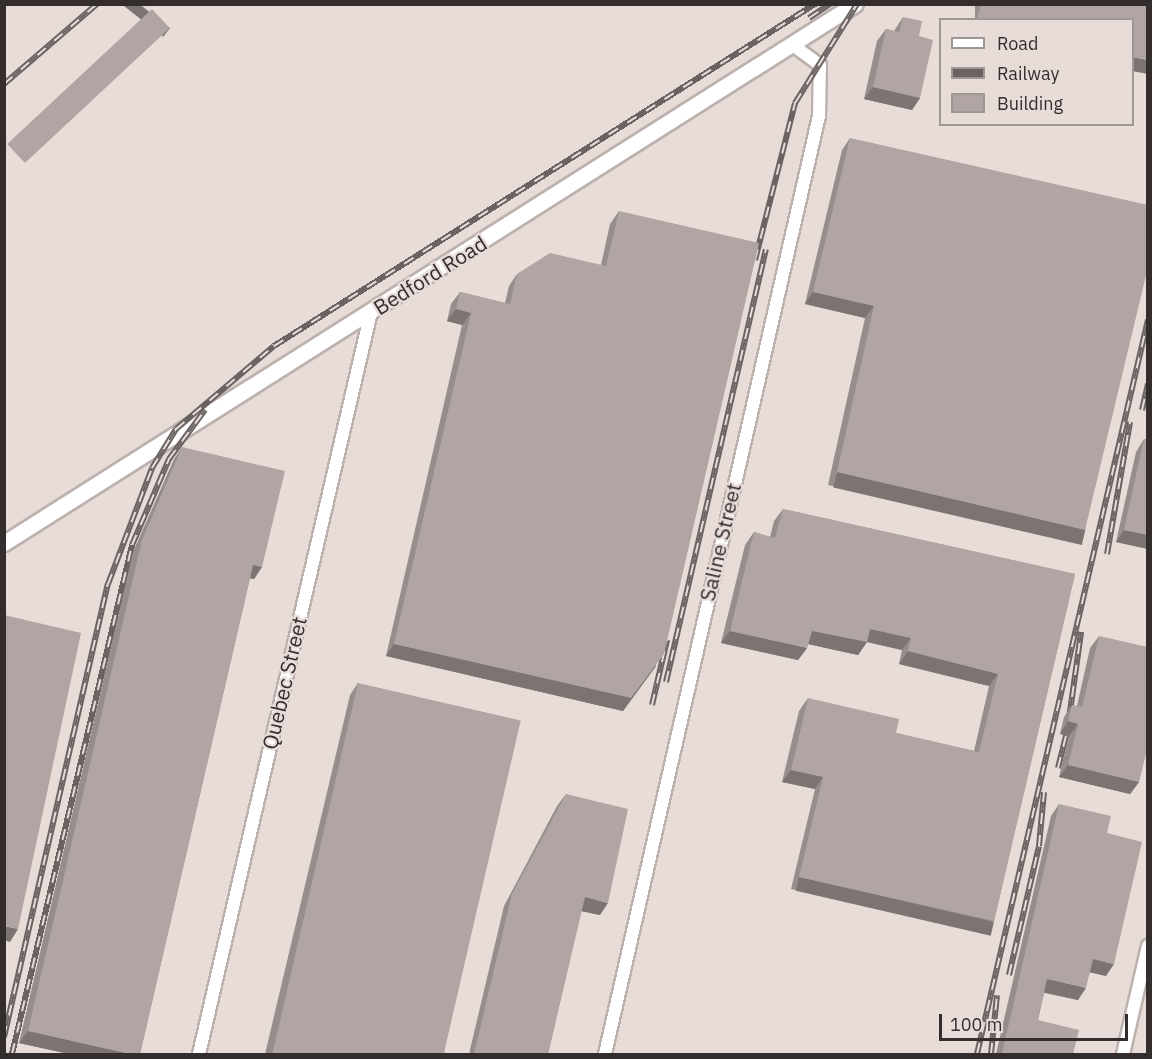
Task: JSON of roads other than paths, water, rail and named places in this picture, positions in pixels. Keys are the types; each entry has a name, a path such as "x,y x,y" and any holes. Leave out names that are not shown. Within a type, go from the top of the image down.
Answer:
{"street":[{"name":"Bedford Road","path":"4,543 855,4"},
{"name":"Saline Street","path":"605,1054 819,116 820,64 792,45"},
{"name":"Quebec Street","path":"199,1054 370,312"},
{"path":"1123,1054 1148,946"}],"railway":[{"path":"4,84 97,4"},
{"path":"4,1037 108,584 152,468 176,429 274,346 815,4"},
{"path":"809,18 830,4"},
{"path":"755,260 795,103 857,4"},
{"path":"666,682 766,249"},
{"path":"977,1054 1148,320"},
{"path":"1142,410 1148,384"},
{"path":"12,1054 132,545 169,459 205,410"},
{"path":"1107,554 1130,422"},
{"path":"1069,719 1081,632"},
{"path":"652,705 667,640"},
{"path":"1058,768 1066,735"},
{"path":"1009,975 1039,846 1044,792"},
{"path":"991,1054 997,995"}]}
